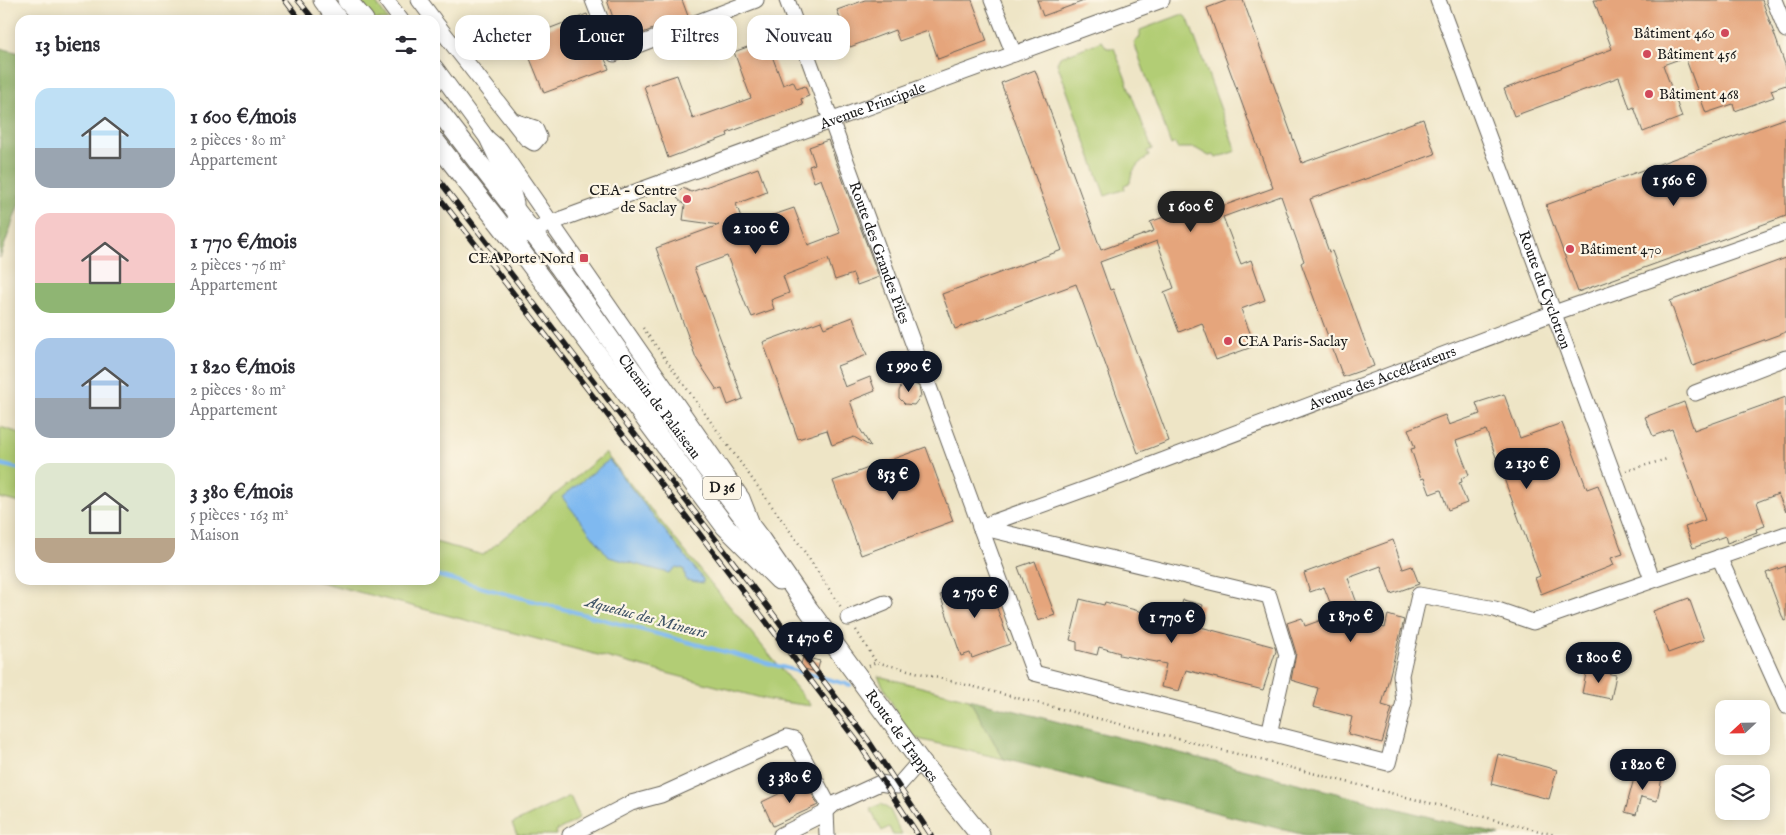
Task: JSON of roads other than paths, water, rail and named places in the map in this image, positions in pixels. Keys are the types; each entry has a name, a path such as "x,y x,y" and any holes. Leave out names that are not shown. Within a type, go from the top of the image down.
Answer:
{"main road":[{"path":"323,0 334,15"},
{"path":"348,0 360,15"},
{"name":"Chemin de Palaiseau","path":"440,113 516,213 522,237 560,268 632,369 756,533 809,610"},
{"name":"Chemin de Palaiseau","path":"440,147 522,237 725,526 809,610"},
{"name":"Route de Trappes","path":"809,610 920,761 980,835"}],"street":[{"path":"386,0 397,15"},
{"path":"419,0 430,15"},
{"path":"593,0 614,54 756,0"},
{"name":"Route des Grandes Piles","path":"787,0 1034,673 1270,734"},
{"path":"992,0 1014,54"},
{"name":"Avenue Principale","path":"552,223 1162,0"},
{"name":"Route du Cyclotron","path":"1438,0 1652,579"},
{"path":"1774,0 1786,30"},
{"path":"440,28 514,121"},
{"path":"440,74 487,138 514,193 516,213"},
{"path":"487,138 500,148 742,498 756,533"},
{"path":"522,237 552,223"},
{"name":"Avenue des Accélérateurs","path":"980,527 1136,471 1554,312 1786,232"},
{"path":"1695,393 1786,358"},
{"path":"980,527 1269,596 1287,654 1270,734 1388,763 1404,702 1401,675 1419,595 1495,609 1533,622 1652,579 1786,534"},
{"path":"1719,557 1786,706"},
{"path":"848,618 886,603"},
{"path":"570,835 632,803 662,795 786,738 794,740 801,749 828,808 827,835"},
{"path":"781,835 823,814 828,808 880,783 898,786 920,761"}],"water":[{"path":"609,460 703,579 703,583 686,580 684,569 676,567 669,573 609,557 562,497"}],"waterway":[{"name":"Aqueduc des Mineurs","path":"0,464 15,468"},
{"name":"Aqueduc des Mineurs","path":"440,576 850,685"}],"railway":[{"path":"285,0 296,15"},
{"path":"298,0 310,15"},
{"path":"440,181 868,740 931,835"},
{"path":"440,198 695,528 859,744 918,835"}],"place":[{"name":"Bâtiment 460","path":"1725,33"},
{"name":"Bâtiment 456","path":"1647,54"},
{"name":"Bâtiment 468","path":"1649,94"},
{"name":"CEA - Centre de Saclay","path":"687,199"},
{"name":"Bâtiment 470","path":"1570,249"},
{"name":"CEA Porte Nord","path":"584,258"},
{"name":"CEA Paris-Saclay","path":"1228,341"}]}
